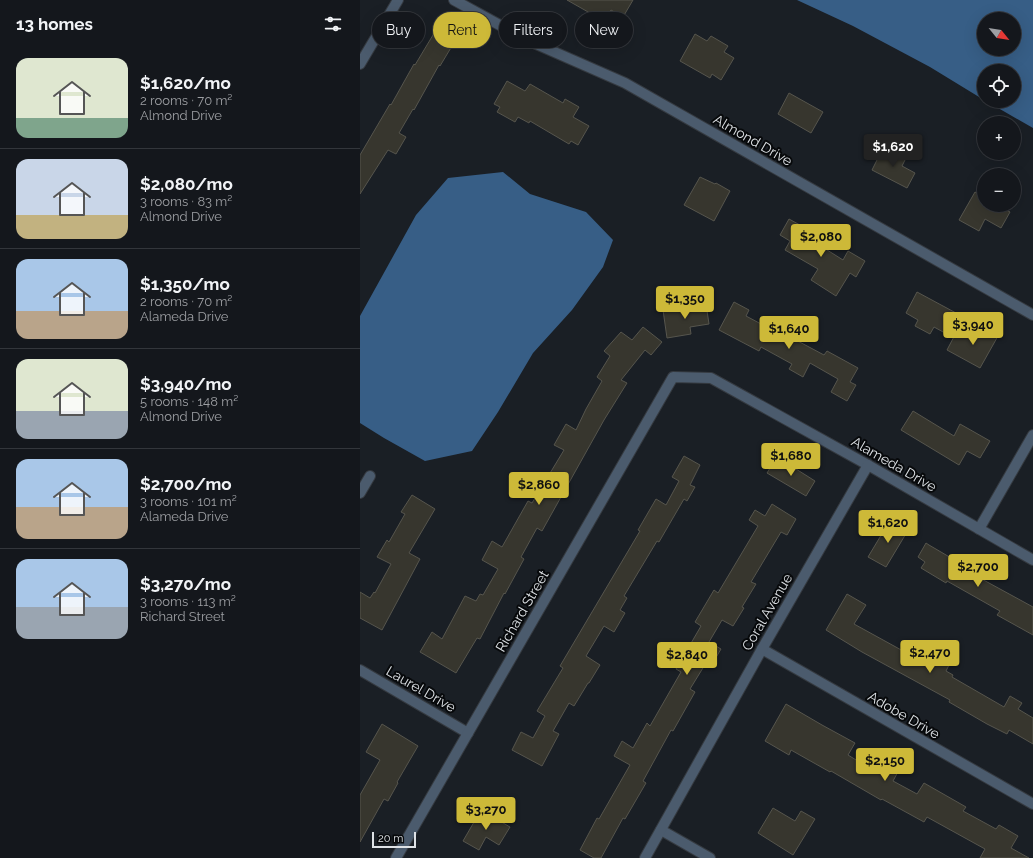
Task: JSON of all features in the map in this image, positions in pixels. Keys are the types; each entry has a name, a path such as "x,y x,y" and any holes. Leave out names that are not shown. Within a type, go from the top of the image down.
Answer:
{"street":[{"path":"360,64 398,0"},
{"name":"Almond Drive","path":"454,0 527,40 625,83 1033,315"},
{"name":"Alameda Drive","path":"673,377 711,378 868,465 1033,560"},
{"name":"Richard Street","path":"396,858 673,377"},
{"path":"979,529 1033,435"},
{"name":"Coral Avenue","path":"645,858 868,465"},
{"path":"360,493 370,476"},
{"name":"Adobe Drive","path":"762,650 1033,804"},
{"name":"Laurel Drive","path":"360,670 468,733"},
{"path":"661,830 710,858"}],"water":[{"path":"797,0 1033,0 1033,128 1021,121 1021,116 1012,116 998,108 1021,108 1021,64 977,64 977,96 930,67 853,26"},
{"path":"503,172 530,194 586,212 613,240 603,267 572,310 533,353 498,412 472,451 425,461 360,423 360,316 416,215 448,178"}],"building":[{"path":"567,0 633,0 626,12 614,12 611,10 610,12 588,12"},
{"path":"695,34 707,41 711,36 728,46 724,52 734,58 721,80 712,74 710,78 680,61"},
{"path":"433,35 433,48 451,48 440,66 439,65 414,110 413,109 399,133 406,137 396,154 388,150 360,194 360,155 414,64 415,65"},
{"path":"507,81 525,91 530,84 563,103 565,99 579,107 573,117 589,126 578,145 571,141 569,144 530,121 529,123 518,117 515,122 497,112 500,107 494,104"},
{"path":"789,93 823,112 811,133 778,114"},
{"path":"883,148 905,160 902,166 915,173 907,188 872,170"},
{"path":"700,177 715,184 716,183 730,191 714,221 684,205"},
{"path":"975,192 977,193 977,212 1010,212 1001,228 985,219 979,231 959,220"},
{"path":"789,219 820,236 816,243 843,260 848,251 865,261 856,277 850,273 836,296 811,280 818,269 785,250 790,241 780,235"},
{"path":"917,292 956,313 945,333 934,327 930,334 915,326 918,320 906,313"},
{"path":"734,302 749,310 746,316 778,333 779,331 824,355 827,351 858,368 850,382 856,385 847,401 831,392 838,379 810,363 803,377 789,369 792,364 761,347 759,351 719,330"},
{"path":"706,304 709,324 690,327 691,334 667,338 663,310"},
{"path":"979,326 998,336 980,368 947,350 958,329 972,337"},
{"path":"643,327 662,342 651,355 645,350 621,380 627,383 604,420 542,531 537,528 521,557 524,559 480,639 477,638 456,673 420,652 432,632 442,639 465,596 476,601 480,594 483,595 498,569 482,560 492,541 502,547 528,501 532,503 564,450 554,445 566,424 576,430 602,381 597,377 610,356 604,351 621,332 632,340"},
{"path":"913,411 954,436 960,424 990,441 980,458 967,451 959,465 901,430"},
{"path":"684,456 700,465 690,485 695,487 687,501 684,499 659,542 657,541 624,596 627,598 620,610 625,613 614,632 604,626 586,656 600,665 574,706 569,703 553,731 559,734 542,766 512,750 521,732 533,738 545,716 537,711 563,668 560,666 640,531 638,530 656,499 666,505 679,481 672,477"},
{"path":"777,457 815,481 806,496 767,473"},
{"path":"412,495 435,509 409,553 420,559 382,630 360,618 360,592 370,598 374,592 375,593 391,564 377,557 387,540 389,542 405,514 401,512"},
{"path":"772,504 796,519 787,535 781,532 751,582 756,584 742,607 744,608 733,626 722,620 709,642 721,649 711,666 706,663 690,689 695,692 673,731 671,730 643,781 646,783 625,819 623,818 601,858 594,858 580,850 597,818 599,819 630,765 614,756 622,741 633,748 647,723 650,726 681,672 676,669 701,626 695,622 714,590 718,593 758,526 749,520 755,510 765,516"},
{"path":"889,522 907,532 886,567 868,557"},
{"path":"926,543 958,562 956,565 1033,607 1033,635 997,615 1000,611 947,581 946,583 921,568 925,562 918,557"},
{"path":"847,594 866,605 854,624 914,657 917,652 933,660 936,655 950,663 946,671 953,675 952,677 1004,707 1010,696 1022,703 1018,709 1033,718 1033,744 1009,730 1007,734 987,724 949,702 950,700 862,652 826,630"},
{"path":"786,704 855,743 848,755 874,771 881,759 899,770 893,781 917,794 924,783 966,807 963,811 996,829 999,825 1018,836 1011,848 1029,858 980,858 985,849 927,817 924,822 791,750 789,755 765,741"},
{"path":"382,724 418,746 388,801 384,799 360,842 360,795 380,760 366,752"},
{"path":"773,808 795,821 801,811 815,819 793,855 758,833"},
{"path":"481,810 510,827 499,845 486,837 479,850 463,841"}]}
